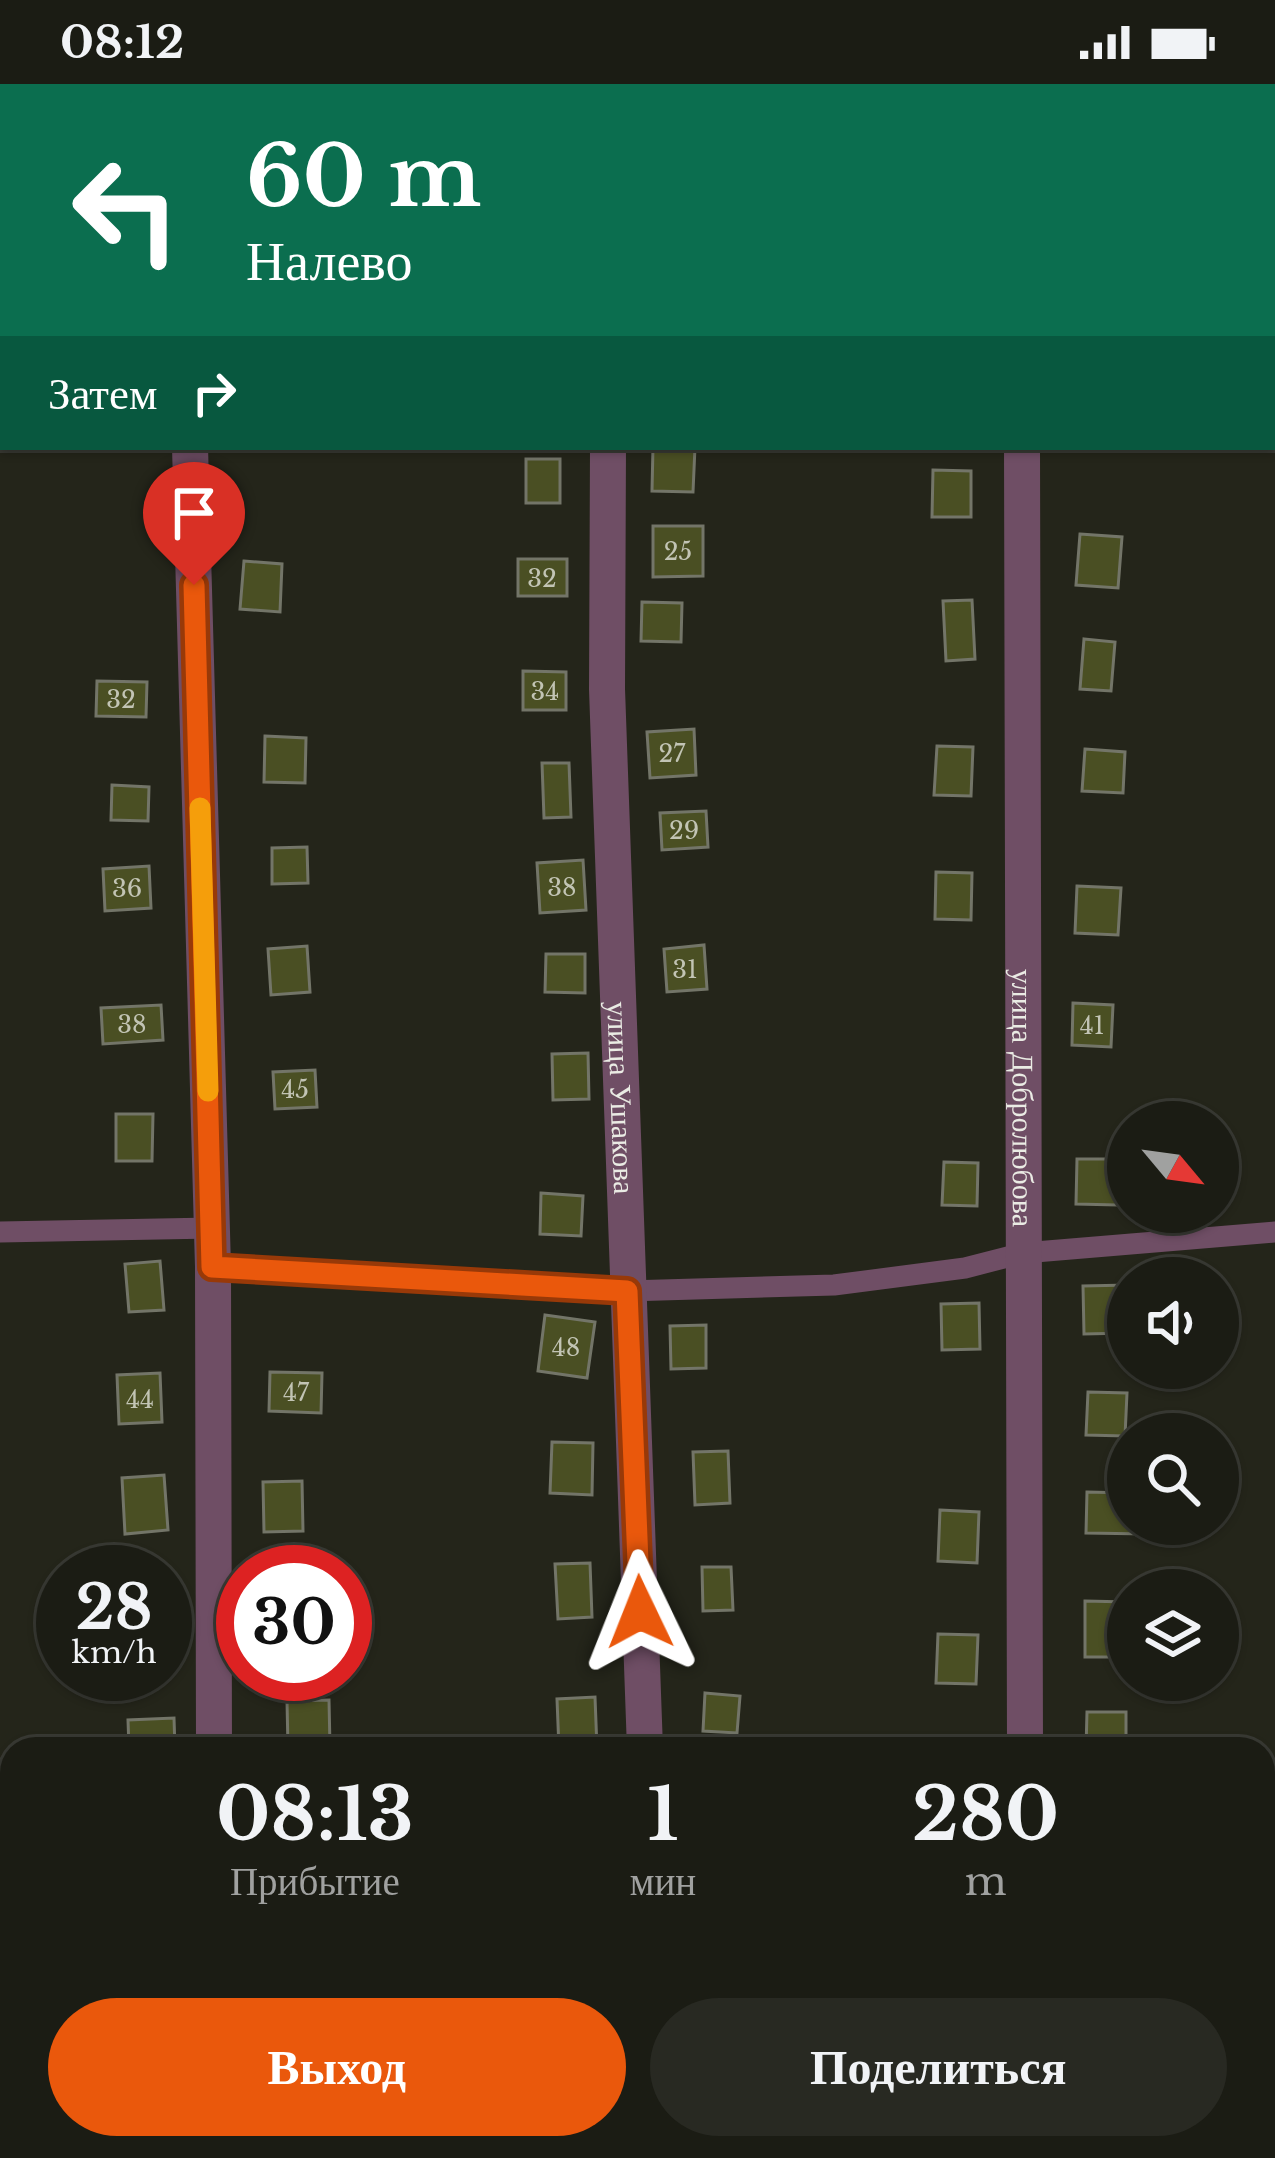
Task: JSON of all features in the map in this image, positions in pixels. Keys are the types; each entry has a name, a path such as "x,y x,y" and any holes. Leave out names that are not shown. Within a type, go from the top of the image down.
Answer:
{"street":[{"path":"190,450 212,1228 214,1737"},
{"name":"улица Ушакова","path":"608,450 607,689 645,1737"},
{"name":"улица Добролюбова","path":"1022,450 1025,1737"}],"lane":[{"path":"0,1232 212,1228"},
{"path":"212,1267 627,1291 834,1285 965,1268 1023,1253 1275,1232"}],"building":[{"path":"653,450 695,450 693,492 652,491"},
{"path":"526,459 560,459 560,503 526,503"},
{"path":"933,470 971,471 971,517 932,517"},
{"path":"653,526 703,526 703,576 653,577"},
{"path":"1080,534 1122,537 1118,588 1076,585"},
{"path":"518,559 567,559 567,596 518,596"},
{"path":"244,561 282,564 280,612 240,609"},
{"path":"972,600 975,659 946,661 943,601"},
{"path":"642,602 682,603 681,642 641,641"},
{"path":"1084,639 1115,642 1111,691 1080,689"},
{"path":"523,671 566,672 566,710 523,710"},
{"path":"97,681 147,682 146,717 96,716"},
{"path":"694,729 696,775 650,778 647,732"},
{"path":"265,736 306,738 305,783 264,782"},
{"path":"937,746 973,747 971,796 934,795"},
{"path":"1085,749 1125,752 1123,793 1082,791"},
{"path":"542,763 569,763 571,817 544,818"},
{"path":"112,785 149,787 148,821 111,820"},
{"path":"706,811 708,847 662,850 660,813"},
{"path":"307,847 308,883 272,884 272,848"},
{"path":"583,860 586,910 540,913 537,863"},
{"path":"149,866 151,908 105,911 103,869"},
{"path":"936,872 972,873 971,920 935,919"},
{"path":"1077,886 1121,888 1118,935 1075,933"},
{"path":"704,945 707,989 667,992 664,949"},
{"path":"307,946 310,992 271,995 268,949"},
{"path":"546,954 585,954 585,993 545,992"},
{"path":"1073,1003 1113,1005 1111,1047 1072,1045"},
{"path":"161,1005 163,1040 103,1044 101,1008"},
{"path":"588,1053 589,1099 553,1100 552,1054"},
{"path":"315,1070 317,1107 275,1109 273,1072"},
{"path":"116,1114 153,1114 152,1161 116,1161"},
{"path":"1077,1159 1107,1159 1107,1205 1076,1204"},
{"path":"944,1162 978,1163 977,1206 942,1205"},
{"path":"541,1193 583,1196 581,1236 540,1234"},
{"path":"160,1261 164,1310 129,1312 125,1264"},
{"path":"1107,1285 1107,1333 1084,1334 1083,1286"},
{"path":"979,1303 980,1349 942,1350 941,1304"},
{"path":"545,1315 595,1322 587,1378 538,1371"},
{"path":"706,1325 706,1368 671,1369 670,1326"},
{"path":"270,1372 322,1373 321,1413 269,1411"},
{"path":"160,1373 162,1422 119,1424 117,1375"},
{"path":"1088,1392 1127,1393 1126,1413 1107,1413 1107,1436 1086,1435"},
{"path":"552,1442 593,1443 592,1495 550,1493"},
{"path":"728,1451 730,1503 695,1505 693,1452"},
{"path":"164,1475 168,1530 125,1534 122,1478"},
{"path":"302,1481 303,1531 264,1532 263,1482"},
{"path":"1087,1492 1107,1492 1107,1533 1086,1533"},
{"path":"940,1510 979,1512 977,1563 938,1561"},
{"path":"590,1563 592,1617 558,1619 555,1564"},
{"path":"702,1567 731,1567 733,1610 703,1611"},
{"path":"1085,1601 1107,1602 1107,1657 1085,1657"},
{"path":"938,1634 978,1635 976,1684 936,1683"},
{"path":"705,1693 740,1696 737,1733 703,1731"},
{"path":"595,1697 597,1737 559,1737 557,1699"},
{"path":"287,1701 329,1701 330,1737 288,1737"},
{"path":"1087,1712 1126,1712 1126,1737 1086,1737"},
{"path":"174,1718 175,1737 129,1737 128,1720"}],"slow traffic":[{"path":"200,808 208,1091"}],"route":[{"path":"194,585 212,1267 627,1291 640,1612"}]}
